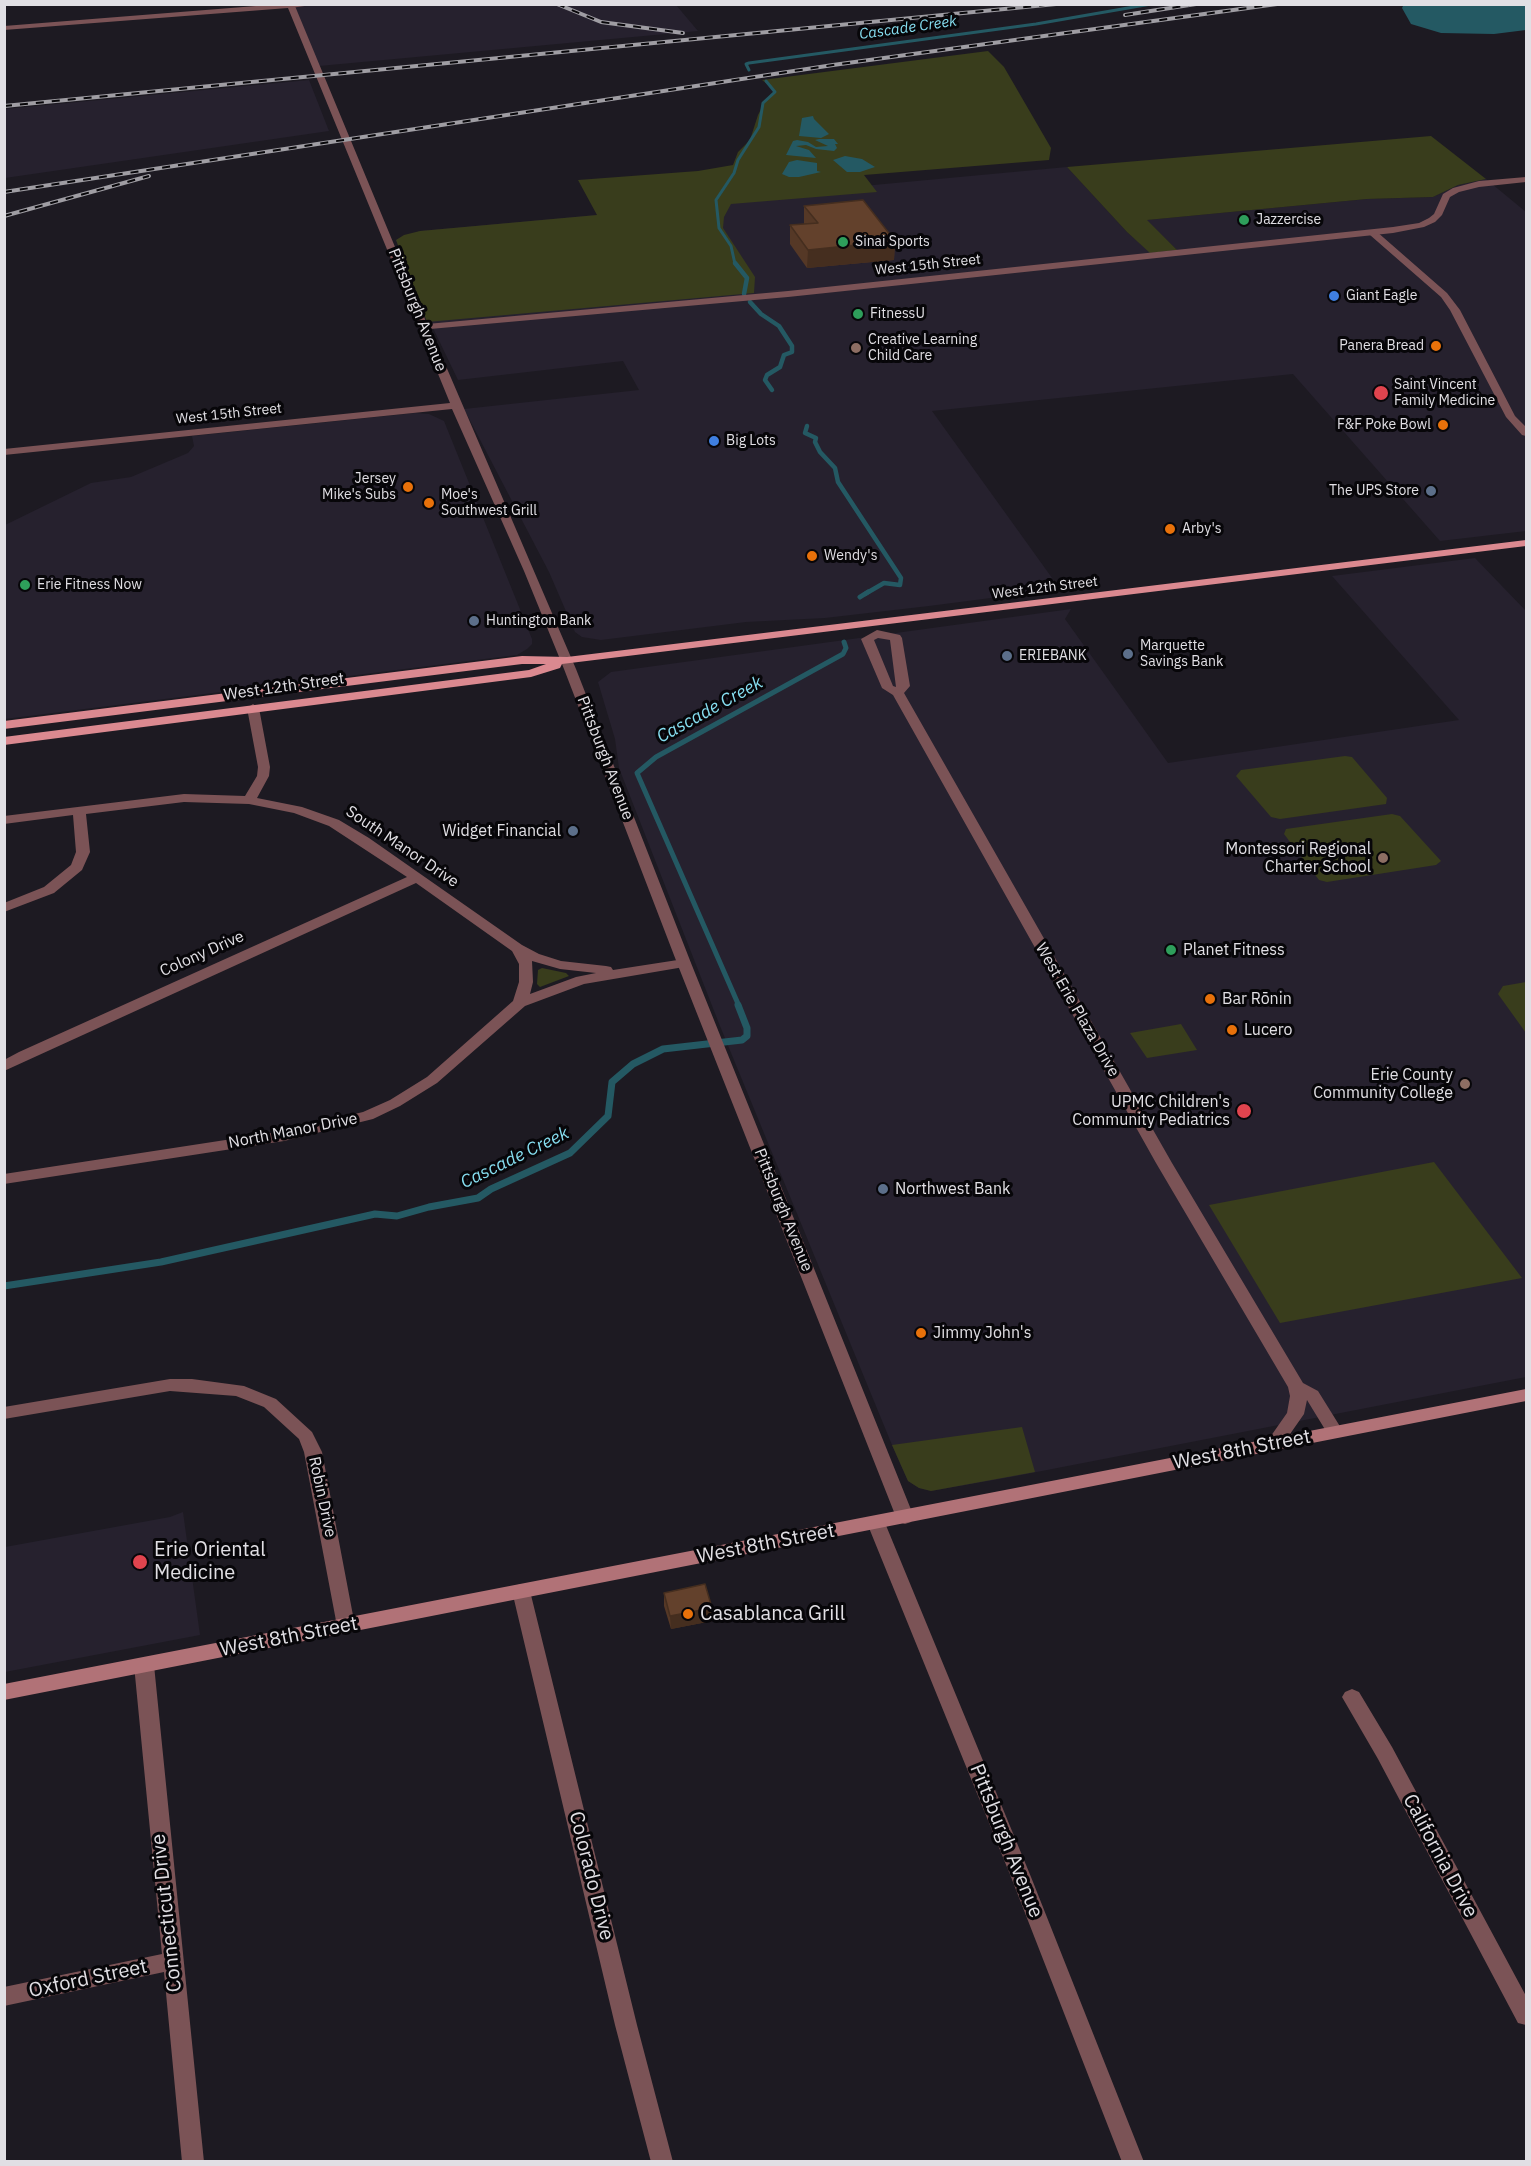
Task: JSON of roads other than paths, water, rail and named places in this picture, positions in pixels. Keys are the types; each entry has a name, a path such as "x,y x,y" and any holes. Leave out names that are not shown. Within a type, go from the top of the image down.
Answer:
{"main road":[{"name":"West 12th Street","path":"4,725 522,660 567,661 874,629 1527,543"},
{"name":"West 12th Street","path":"4,741 531,673 567,661"},
{"name":"West 8th Street","path":"4,1692 1527,1395"}],"street":[{"path":"4,28 315,4"},
{"name":"Pittsburgh Avenue","path":"291,5 457,405 567,661 684,963 905,1517"},
{"name":"West 15th Street","path":"425,327 804,293 1372,233 1413,227 1432,220 1438,215 1446,196 1456,190 1479,184 1527,179"},
{"path":"1372,233 1444,295 1455,310 1511,417 1527,433"},
{"name":"West 15th Street","path":"4,452 457,405"},
{"path":"874,629 896,638 904,686 898,693"},
{"name":"West Erie Plaza Drive","path":"874,629 868,641 888,688 898,693 1188,1204 1297,1387 1312,1395 1335,1432"},
{"path":"249,800 263,776 264,767 254,708"},
{"name":"South Manor Drive","path":"4,820 166,799 249,800 297,810 334,823 517,948 534,957 560,965 621,972"},
{"path":"4,908 49,890 77,867 83,852 79,810"},
{"name":"Colony Drive","path":"4,1067 24,1055 102,1019 416,878"},
{"path":"517,948 526,964 526,982 520,1003"},
{"name":"North Manor Drive","path":"4,1179 284,1136 368,1116 395,1103 432,1080 520,1003 581,980 684,963"},
{"name":"Robin Drive","path":"4,1413 170,1385 238,1390 270,1403 285,1413 306,1436 313,1452 346,1626"},
{"path":"1275,1443 1295,1414 1299,1396 1297,1387"},
{"name":"Pittsburgh Avenue","path":"876,1522 1022,1877 1133,2162"},
{"name":"Colorado Drive","path":"521,1591 626,2025 662,2162"},
{"name":"Connecticut Drive","path":"144,1665 193,2162"},
{"name":"California Drive","path":"1352,1698 1527,2016"},
{"name":"Oxford Street","path":"4,1997 172,1961"}],"water":[{"path":"1404,4 1526,5 1526,30 1494,34 1441,33 1411,24 1402,8"},
{"path":"813,116 829,134 821,138 799,136 802,118"},
{"path":"834,139 838,144 835,144 837,148 834,151 816,149 806,145 796,146 809,150 816,158 786,155 793,141 797,140 808,142 816,147 828,146 815,140"},
{"path":"845,156 862,159 875,167 860,172 847,172 833,160"},
{"path":"797,160 817,163 817,171 821,172 799,177 782,174 789,162"}],"waterway":[{"name":"Cascade Creek","path":"749,70 746,64 749,63 1036,24 1151,4"},
{"name":"Cascade Creek","path":"735,264 731,246 719,228 716,200 734,173 738,160 759,127 763,103 775,92 766,81"},
{"name":"Cascade Creek","path":"735,263 747,278 744,294"},
{"name":"Cascade Creek","path":"750,302 761,314 779,326 792,346 792,352 784,355 780,367 767,375 765,380 772,390"},
{"name":"Cascade Creek","path":"807,426 805,433 816,438 815,442 820,452 835,468 838,482 901,578 900,585 884,583 865,594"},
{"name":"Cascade Creek","path":"860,597 868,592"},
{"name":"Cascade Creek","path":"739,1006 637,773 656,757 843,654 846,648 844,642"},
{"name":"Cascade Creek","path":"4,1286 161,1262 375,1214 397,1216 429,1207 478,1198 491,1189 570,1153 608,1116 612,1082 633,1064 663,1049 742,1040 747,1036 747,1028 738,1005"}],"railway":[{"path":"557,4 601,22 683,33"},
{"path":"4,106 1056,4"},
{"path":"1125,15 1196,4"},
{"path":"4,192 833,65 1277,4"},
{"path":"4,216 149,176"}],"place":[{"name":"Jazzercise","path":"1244,220"},
{"name":"Sinai Sports","path":"843,242"},
{"name":"Giant Eagle","path":"1334,296"},
{"name":"FitnessU","path":"858,314"},
{"name":"Panera Bread","path":"1436,346"},
{"name":"Creative Learning Child Care","path":"856,348"},
{"name":"Saint Vincent Family Medicine","path":"1381,393"},
{"name":"F&F Poke Bowl","path":"1443,425"},
{"name":"Big Lots","path":"714,441"},
{"name":"Jersey Mike's Subs","path":"408,487"},
{"name":"The UPS Store","path":"1431,491"},
{"name":"Moe's Southwest Grill","path":"429,503"},
{"name":"Arby's","path":"1170,529"},
{"name":"Wendy's","path":"812,556"},
{"name":"Erie Fitness Now","path":"25,585"},
{"name":"Huntington Bank","path":"474,621"},
{"name":"Marquette Savings Bank","path":"1128,654"},
{"name":"ERIEBANK","path":"1007,656"},
{"name":"Widget Financial","path":"573,831"},
{"name":"Montessori Regional Charter School","path":"1383,858"},
{"name":"Planet Fitness","path":"1171,950"},
{"name":"Bar Rōnin","path":"1210,999"},
{"name":"Lucero","path":"1232,1030"},
{"name":"Erie County Community College","path":"1465,1084"},
{"name":"UPMC Children's Community Pediatrics","path":"1244,1111"},
{"name":"Northwest Bank","path":"883,1189"},
{"name":"Jimmy John's","path":"921,1333"},
{"name":"Erie Oriental Medicine","path":"140,1562"},
{"name":"Casablanca Grill","path":"688,1614"}]}
